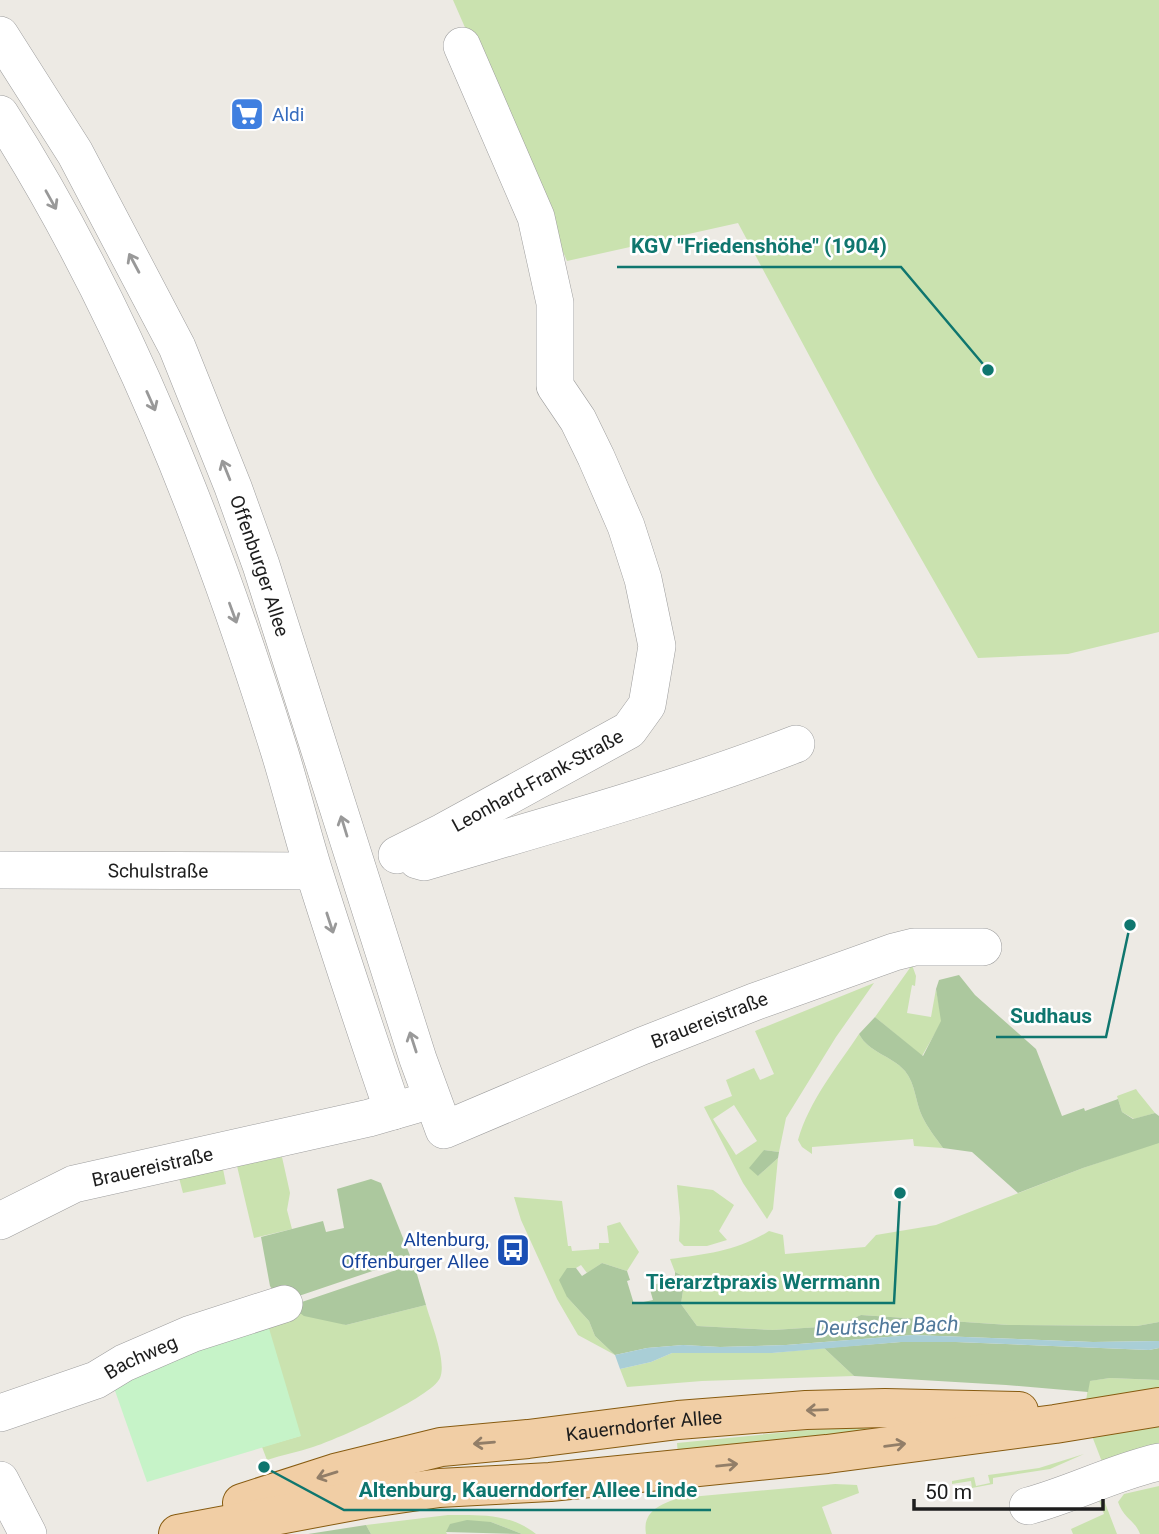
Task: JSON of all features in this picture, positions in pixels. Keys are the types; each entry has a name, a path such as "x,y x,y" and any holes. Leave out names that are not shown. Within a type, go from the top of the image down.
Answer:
{"main road":[{"name":"Kauerndorfer Allee","path":"185,1533 364,1499 450,1486 550,1482 738,1464 987,1434 1159,1407"},
{"name":"Kauerndorfer Allee","path":"185,1533 221,1511 274,1491 441,1447 678,1420 806,1410 885,1408 1112,1414"}],"street":[{"name":"Offenburger Allee","path":"0,35 75,153 177,347 261,565 438,1115"},
{"name":"Leonhard-Frank-Straße","path":"357,867 397,855 629,730 647,705 657,646 643,579 626,526 578,420 555,386 555,303 536,217 462,46"},
{"path":"0,114 65,224 123,338 165,432 229,601 279,751 313,871 393,1111"},
{"path":"123,338 154,349 177,347"},
{"name":"Leonhard-Frank-Straße","path":"397,855 424,862 628,803 734,768 796,744"},
{"name":"Schulstraße","path":"0,870 313,871"},
{"name":"Brauereistraße","path":"0,1221 74,1184 393,1111 438,1115 642,1046 894,952 914,947 983,947"},
{"name":"Bachweg","path":"0,1413 96,1380 124,1363 191,1334 285,1304"},
{"path":"1028,1506 1064,1496 1132,1468 1159,1462"},
{"path":"0,1480 28,1534"}],"green space":[{"path":"453,0 1159,0 1159,632 1068,654 978,658 875,478 738,223 567,261"},
{"path":"912,965 916,976 915,986 912,985 907,1013 931,1017 936,989 942,1021 922,1056 875,1017"},
{"path":"959,975 975,995 1036,1049 1062,1116 1118,1099 1122,1112 1133,1119 1155,1113 1159,1116 1159,1143 1018,1193 972,1152 943,1148 922,1116 905,1071 868,1046 859,1034 875,1017 923,1056 941,1021 936,989 939,980"},
{"path":"874,983 836,1037 786,1118 779,1152 764,1150 758,1176 778,1158 773,1209 767,1219 743,1183 704,1107 732,1096 726,1080 754,1068 760,1080 774,1074 755,1031","holes":["734,1105 757,1141 736,1155 713,1119"]},
{"path":"859,1034 868,1046 905,1071 922,1116 943,1148 914,1146 913,1139 812,1147 812,1154 802,1147 798,1140 809,1112"},
{"path":"1136,1089 1155,1113 1134,1119 1122,1112 1117,1096"},
{"path":"1159,1142 1159,1322 1137,1326 1009,1325 861,1315 835,1326 773,1330 697,1326 681,1304 685,1277 675,1272 670,1259 733,1247 769,1231 783,1235 785,1254 865,1247 876,1235 936,1225 1083,1168"},
{"path":"764,1150 779,1152 778,1158 758,1176 749,1168"},
{"path":"282,1157 290,1193 287,1210 292,1229 254,1238 237,1166"},
{"path":"223,1169 226,1184 183,1193 179,1178"},
{"path":"371,1179 381,1183 411,1258 281,1302 270,1286 261,1237 323,1221 326,1232 344,1228 337,1189"},
{"path":"677,1185 713,1190 734,1205 719,1231 727,1240 707,1246 684,1246 679,1241"},
{"path":"514,1197 562,1201 568,1246 571,1246 572,1251 599,1249 599,1243 609,1243 607,1226 620,1222 639,1252 627,1271 602,1263 587,1273 581,1265 567,1268 567,1297 589,1321 595,1336 615,1355 578,1335 557,1299 521,1220"},
{"path":"602,1263 627,1271 634,1304 653,1300 649,1286 675,1279 675,1272 685,1277 681,1304 697,1326 773,1330 835,1326 861,1315 1009,1325 1137,1326 1159,1322 1159,1341 1093,1342 913,1335 786,1345 683,1345 647,1348 615,1355 595,1336 589,1321 567,1297 559,1280 567,1268 576,1268 582,1276"},
{"path":"414,1264 426,1305 346,1325 304,1316 290,1306"},
{"path":"426,1305 442,1371 433,1386 382,1417 341,1436 267,1460 262,1447 300,1436 188,1344 290,1306 346,1325"},
{"path":"268,1325 301,1436 147,1482 113,1385 136,1373"},
{"path":"901,1342 1149,1350 1159,1348 1159,1380 1110,1378 1090,1381 1088,1392 854,1376 824,1348"},
{"path":"824,1348 854,1376 702,1381 627,1387 620,1369 651,1362 672,1353 772,1353"},
{"path":"1110,1378 1159,1380 1159,1393 1086,1401 1089,1381"},
{"path":"1159,1422 1159,1449 1104,1467 1092,1436"},
{"path":"905,1425 678,1455 677,1443 829,1428"},
{"path":"1084,1454 1050,1469 993,1478 993,1484 972,1488 971,1481 952,1484 952,1481 974,1477 976,1486 990,1483 988,1475 1039,1468"},
{"path":"835,1484 857,1485 859,1493 822,1507 832,1534 646,1534 650,1514 660,1506 679,1498"},
{"path":"1159,1486 1159,1534 1140,1534 1118,1502 1124,1494"},
{"path":"1102,1495 1117,1534 1073,1534 1071,1529 1104,1514 1098,1498"},
{"path":"448,1515 483,1515 505,1519 536,1534 522,1534 491,1522 446,1532 447,1534 371,1534 366,1525"},
{"path":"467,1520 491,1522 522,1534 446,1532 450,1524"},
{"path":"366,1525 371,1534 308,1534"}],"water":[{"path":"913,1335 1093,1342 1159,1341 1159,1348 1149,1350 901,1342 772,1353 672,1353 651,1362 620,1369 615,1355 647,1348 683,1345 786,1345"}],"place":[{"name":"Aldi","path":"247,114"},
{"name":"KGV \"Friedenshöhe\" (1904)","path":"988,370"},
{"name":"Sudhaus","path":"1130,925"},
{"name":"Tierarztpraxis Werrmann","path":"900,1193"},
{"name":"Altenburg, Offenburger Allee","path":"513,1250"},
{"name":"Altenburg, Kauerndorfer Allee Linde","path":"264,1467"}],"water label":[{"name":"Deutscher Bach","path":"887,1326"}]}
